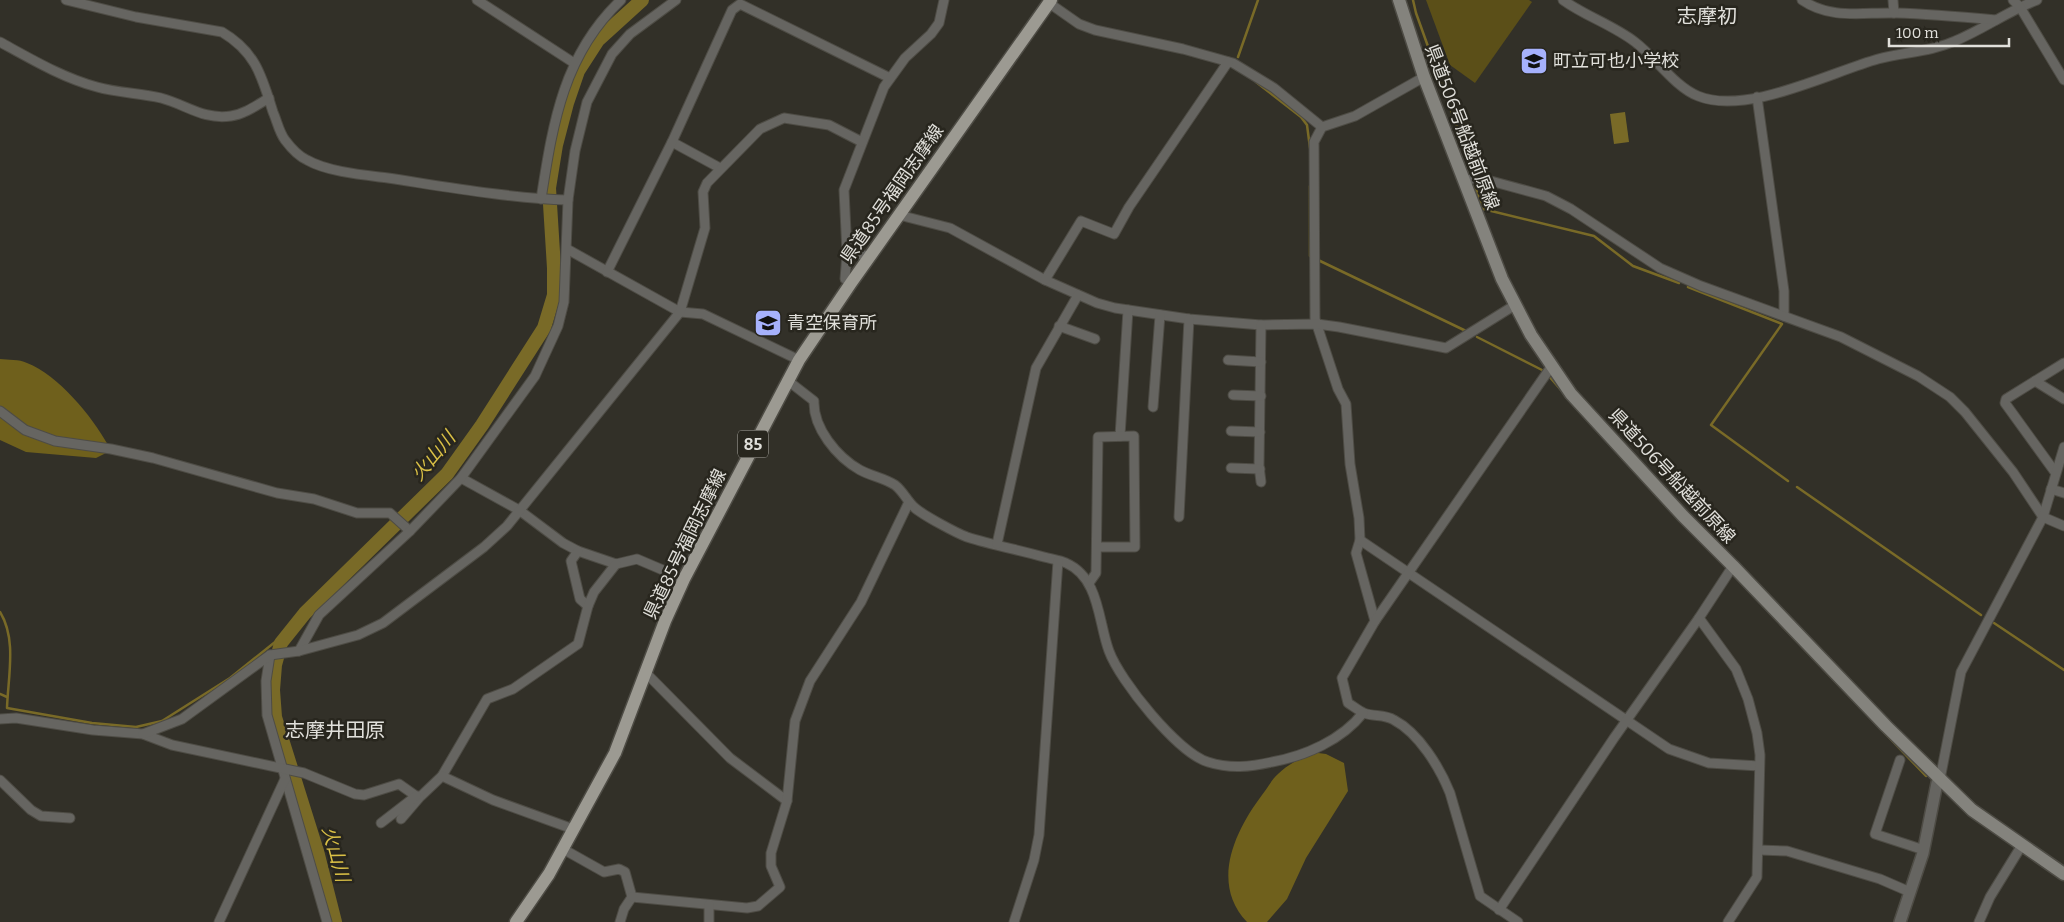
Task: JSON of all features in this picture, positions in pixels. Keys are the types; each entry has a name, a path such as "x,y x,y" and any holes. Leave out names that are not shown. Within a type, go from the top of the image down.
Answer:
{"main road":[{"name":"県道506号船越前原線","path":"1399,0 1424,77 1485,240 1548,372 1572,394 1683,516 1833,672 1940,779 1972,810 2064,874"},
{"name":"県道85号福岡志摩線","path":"517,922 563,850 614,753 684,579 787,380 898,215 1050,2"}],"street":[{"path":"66,0 136,17 222,32 251,56 259,69 283,137 297,154 308,161 359,174 542,199 568,200"},
{"path":"477,0 574,62"},
{"path":"542,199 551,140 574,62 596,27 621,0"},
{"path":"299,651 319,615 462,478 522,396 548,350 558,326 564,302 568,200 579,128 591,94 604,67 630,34 676,0"},
{"path":"851,283 845,279 848,253 844,190 872,113 890,78 905,58 931,34 939,23 944,0"},
{"path":"1802,0 1824,11 1842,14 1894,13 1996,20"},
{"path":"1893,0 1894,13"},
{"path":"1566,1 1637,42 1684,86 1698,96 1728,100 1757,97 1807,84 1878,59 1940,47 1996,20 2016,4 2037,0"},
{"path":"1050,2 1079,24 1095,30 1183,49 1243,68 1274,88 1322,127"},
{"path":"606,272 672,142 732,10 740,4 890,78"},
{"path":"2016,4 2064,80"},
{"path":"0,42 54,71 95,86 136,96 161,98 205,115 232,116 245,112 269,98"},
{"path":"1045,280 1081,221 1114,234 1129,207 1228,62"},
{"path":"1375,621 1356,553 1360,540 1350,464 1346,404 1338,389 1315,319 1314,142 1322,127 1355,116 1424,77"},
{"path":"1757,97 1784,291 1784,316"},
{"path":"143,734 161,729 182,719 270,655 299,651 358,636 383,623 484,547 507,526 680,312 705,228 703,192 706,183 760,129 773,121 784,118 829,125 862,142"},
{"path":"672,142 720,168"},
{"path":"1464,182 1476,177 1546,196 1571,209 1660,268 1701,286 1841,337 1878,355 1950,397 1996,450 2043,517 2064,526"},
{"path":"898,215 950,228 1045,280 1097,303 1160,315 1261,324 1317,324 1446,348 1515,305"},
{"path":"567,249 680,312 703,314 799,360"},
{"path":"848,253 870,256"},
{"path":"997,544 1031,383 1036,368 1078,295"},
{"path":"1120,436 1128,310"},
{"path":"1154,407 1160,315"},
{"path":"1179,517 1189,319"},
{"path":"1261,324 1261,482"},
{"path":"1059,326 1095,339"},
{"path":"1228,360 1261,362"},
{"path":"2055,472 2005,403 2006,399 2064,363"},
{"path":"1518,922 1480,896 1450,793 1434,761 1416,738 1396,720 1382,715 1363,713 1348,703 1342,678 1375,621 1548,372"},
{"path":"787,380 814,401 813,409 823,434 847,461 861,471 893,484 902,491 916,509 966,536 1066,563 1089,583 1096,598 1109,653 1128,684 1159,724 1200,758 1208,762 1243,768 1302,754 1321,746 1355,723 1363,713"},
{"path":"2035,381 2064,399"},
{"path":"1233,396 1261,396"},
{"path":"0,411 25,430 55,441 111,449 152,458 277,494 314,498 357,512 390,513 408,529"},
{"path":"1231,431 1260,432"},
{"path":"1089,583 1096,573 1098,437 1134,436 1135,547 1097,546"},
{"path":"1900,922 1924,850 1961,672 2043,517 2064,447"},
{"path":"1231,468 1260,469"},
{"path":"462,478 519,510 563,543 578,551 616,564 637,559 684,579"},
{"path":"2051,489 2064,493"},
{"path":"632,897 747,908 758,906 780,887 771,866 771,853 787,801 795,721 803,697 810,681 865,596 909,502"},
{"path":"1360,540 1668,749 1682,756 1709,763 1759,766"},
{"path":"578,551 570,561 580,599 588,606"},
{"path":"1014,922 1034,860 1039,835 1058,561"},
{"path":"381,823 442,776 487,699 513,689 578,644 588,606 594,592 616,564"},
{"path":"1499,910 1733,566"},
{"path":"1699,618 1736,669 1748,699 1757,732 1759,766 1759,850 1757,877 1728,922"},
{"path":"270,655 266,681 268,715 281,768 311,859 327,922"},
{"path":"646,674 730,758 787,801"},
{"path":"0,720 16,718 93,730 143,734 172,745 304,773 355,794 364,795 399,784 418,796"},
{"path":"1900,760 1875,834 1924,850"},
{"path":"442,776 493,800 573,829"},
{"path":"219,922 285,779"},
{"path":"0,780 31,810 41,816 70,818"},
{"path":"401,819 418,796"},
{"path":"1980,922 1990,897 2022,845"},
{"path":"563,850 604,872 619,870 625,872 632,897 624,909 620,922"},
{"path":"1759,850 1787,851 1880,879 1910,892"},
{"path":"709,905 709,922"}],"shaded area":[{"path":"1426,0 1529,0 1532,2 1475,83 1450,65"},
{"path":"1625,112 1629,142 1614,144 1610,114"},
{"path":"0,359 17,360 27,363 39,369 62,387 84,409 101,434 108,445 106,453 96,458 26,452 0,440"},
{"path":"1310,752 1326,754 1344,763 1348,791 1306,858 1287,899 1267,922 1247,922 1236,907 1230,891 1228,874 1230,857 1243,825 1252,809 1274,779 1285,768"}],"waterway":[{"name":"火山川","path":"335,922 317,851 275,717 273,690 275,665 281,643 305,613 447,474 482,425 544,328 554,295 549,188 556,145 567,103 578,71 598,40 642,0"},
{"path":"1238,57 1258,0"},
{"path":"1413,0 1472,169"},
{"path":"1256,82 1301,117 1307,125 1310,148"},
{"path":"1310,186 1310,256"},
{"path":"1475,186 1483,209 1594,236 1633,266 1679,283"},
{"path":"1318,260 1466,331"},
{"path":"1688,287 1782,324 1711,425 1788,481"},
{"path":"1477,337 1544,371"},
{"path":"1548,375 1561,390"},
{"path":"1797,487 1981,615"},
{"path":"0,612 5,623 10,646 7,708 92,723 136,727 162,721 230,678 290,630"},
{"path":"1770,613 1926,776"},
{"path":"1994,623 2064,670"},
{"path":"0,694 7,697"}],"place":[{"name":"町立可也小学校","path":"1534,61"},
{"name":"青空保育所","path":"768,323"}],"district":[{"name":"志摩初","path":"1707,16"},
{"name":"志摩井田原","path":"335,730"}]}
